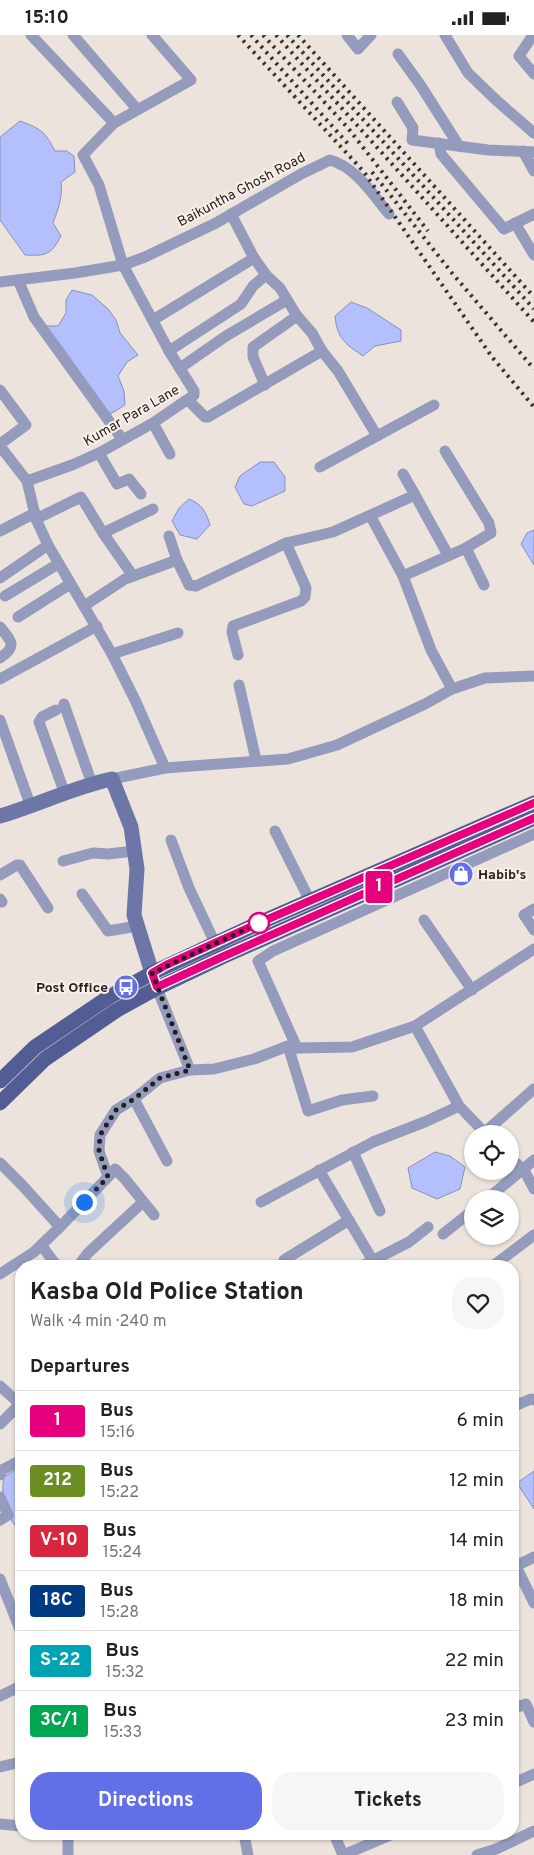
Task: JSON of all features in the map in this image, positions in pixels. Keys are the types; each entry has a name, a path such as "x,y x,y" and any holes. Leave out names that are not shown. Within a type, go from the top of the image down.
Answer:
{"main road":[{"path":"0,816 31,807 92,784 112,779 131,827 137,869 134,915 152,973"},
{"path":"0,1081 35,1047 109,997 152,973 215,943 534,803"},
{"path":"0,1103 45,1059 117,1010 157,987 534,818"}],"street":[{"path":"31,35 114,123 191,80 152,35"},
{"path":"73,35 137,109"},
{"path":"347,35 358,49 371,35"},
{"path":"445,35 468,73 534,133"},
{"path":"533,35 519,55 534,74"},
{"path":"398,55 421,86 459,146"},
{"path":"397,102 413,128 412,140 488,150 528,151 534,171"},
{"name":"Kumar Para Lane","path":"27,481 99,453 153,423 193,397 195,393 169,351 123,265 99,185 83,155 114,123"},
{"path":"439,143 441,153 504,229 534,214"},
{"name":"Baikuntha Ghosh Road","path":"0,282 123,265 145,257 231,214 301,173 330,160 337,162 354,174 389,215"},
{"path":"231,214 254,258 266,275 280,288 297,315 312,333 322,351 338,371 377,437"},
{"path":"516,223 534,255"},
{"path":"153,320 254,258"},
{"path":"169,351 241,304 253,286 266,275"},
{"path":"18,280 34,317 122,439"},
{"path":"180,368 226,336 287,300"},
{"path":"265,385 253,357 253,347 297,315"},
{"path":"188,400 205,417 208,417 322,351"},
{"path":"0,390 26,425 0,445 27,481 35,516 48,545 112,654 136,702 165,768"},
{"path":"320,467 434,405"},
{"path":"153,423 170,454"},
{"path":"402,575 466,548 490,533 491,527 445,451"},
{"path":"99,453 117,484 129,479 141,494"},
{"path":"403,474 448,555"},
{"path":"169,536 177,560 189,585 196,586 286,543 333,532 371,517 415,495"},
{"path":"0,531 81,497 133,576"},
{"path":"103,533 153,509"},
{"path":"371,517 402,575 431,650 452,689"},
{"path":"238,655 232,632 233,625 301,601 305,597 306,588 286,543"},
{"path":"0,578 48,545"},
{"path":"466,548 484,585"},
{"path":"84,605 133,576 177,560"},
{"path":"5,596 58,564"},
{"path":"18,617 70,585"},
{"path":"0,679 97,626"},
{"path":"0,627 12,646 0,658"},
{"path":"112,654 178,633"},
{"path":"112,779 165,768 288,759 337,745 425,704 452,689 485,678 534,676"},
{"path":"239,685 256,760"},
{"path":"65,794 39,722 42,717 60,707 92,784"},
{"path":"0,720 31,807"},
{"path":"275,831 313,900"},
{"path":"372,1096 342,1100 308,1111 293,1047 258,961 273,951 534,834"},
{"path":"171,840 188,888 215,943"},
{"path":"63,861 93,853 108,854 134,851"},
{"path":"0,875 19,864 48,908"},
{"path":"82,894 108,931 137,926"},
{"path":"534,909 524,915 534,930"},
{"path":"424,920 472,990"},
{"path":"108,1177 99,1151 100,1135 116,1110 134,1099 160,1078 190,1070 214,1069 293,1047 352,1047 415,1026 534,949"},
{"path":"152,973 190,1070"},
{"path":"415,1026 459,1106 478,1125"},
{"path":"495,1125 534,1089"},
{"path":"134,1099 167,1161"},
{"path":"261,1201 373,1142 459,1106"},
{"path":"353,1152 380,1211"},
{"path":"498,1190 534,1160"},
{"path":"0,1163 60,1227"},
{"path":"519,1166 524,1170 534,1189"},
{"path":"21,1260 34,1252 60,1227 115,1169 154,1215"},
{"path":"319,1170 372,1260"},
{"path":"83,1260 143,1202"},
{"path":"444,1234 464,1218"},
{"path":"284,1260 349,1220"},
{"path":"379,1260 409,1242 428,1227"},
{"path":"501,1260 534,1235"},
{"path":"41,1245 52,1260"},
{"path":"0,1273 15,1264"},
{"path":"0,1387 15,1400"},
{"path":"519,1404 530,1399 534,1400"},
{"path":"0,1424 15,1410"},
{"path":"0,1475 2,1470 15,1463"},
{"path":"0,1497 8,1515 0,1520"},
{"path":"519,1561 534,1557"},
{"path":"519,1572 534,1603"},
{"path":"0,1579 15,1617"},
{"path":"0,1696 15,1689"},
{"path":"519,1706 526,1704 534,1722"},
{"path":"0,1767 15,1763"},
{"path":"519,1780 534,1775"},
{"path":"0,1824 15,1826"},
{"path":"519,1840 534,1831"},
{"path":"68,1840 68,1855"},
{"path":"245,1840 248,1855"},
{"path":"337,1840 343,1855 379,1840"},
{"path":"477,1855 497,1852 518,1840"}],"water":[{"path":"20,121 42,132 55,151 67,151 74,156 75,172 61,182 61,198 53,223 61,236 51,251 38,255 25,255 0,220 0,137"},
{"path":"72,290 92,295 108,309 116,320 120,333 138,355 127,362 118,376 124,391 125,405 103,416 44,326 58,326 66,313 66,300"},
{"path":"351,302 367,308 401,330 401,341 375,346 363,356 351,348 340,335 335,316"},
{"path":"260,462 274,462 285,477 285,491 252,506 244,504 235,487 240,476"},
{"path":"189,499 203,509 210,525 197,539 180,535 172,521 179,508"},
{"path":"534,530 534,565 521,544 527,533"},
{"path":"435,1152 450,1156 464,1166 464,1171 460,1189 437,1199 412,1188 408,1168"},
{"path":"15,1470 15,1525 5,1506 3,1492 4,1477"},
{"path":"534,1471 534,1509 519,1486 519,1482"}],"railway":[{"path":"238,35 364,172 492,357 534,407"},
{"path":"251,35 349,145"},
{"path":"263,35 348,128 428,231"},
{"path":"276,35 534,322"},
{"path":"287,35 534,309"},
{"path":"298,35 534,297"},
{"path":"372,172 452,273 534,369"}],"bus line":[{"name":"1","path":"534,803 166,965 152,973 157,987 534,818"}],"place":[{"name":"Habib's","path":"461,874"},
{"name":"Post Office","path":"126,987"}],"route":[{"path":"84,1202 108,1177 99,1151 100,1135 116,1110 134,1099 160,1078 190,1070 152,973 180,958 259,923"}]}
